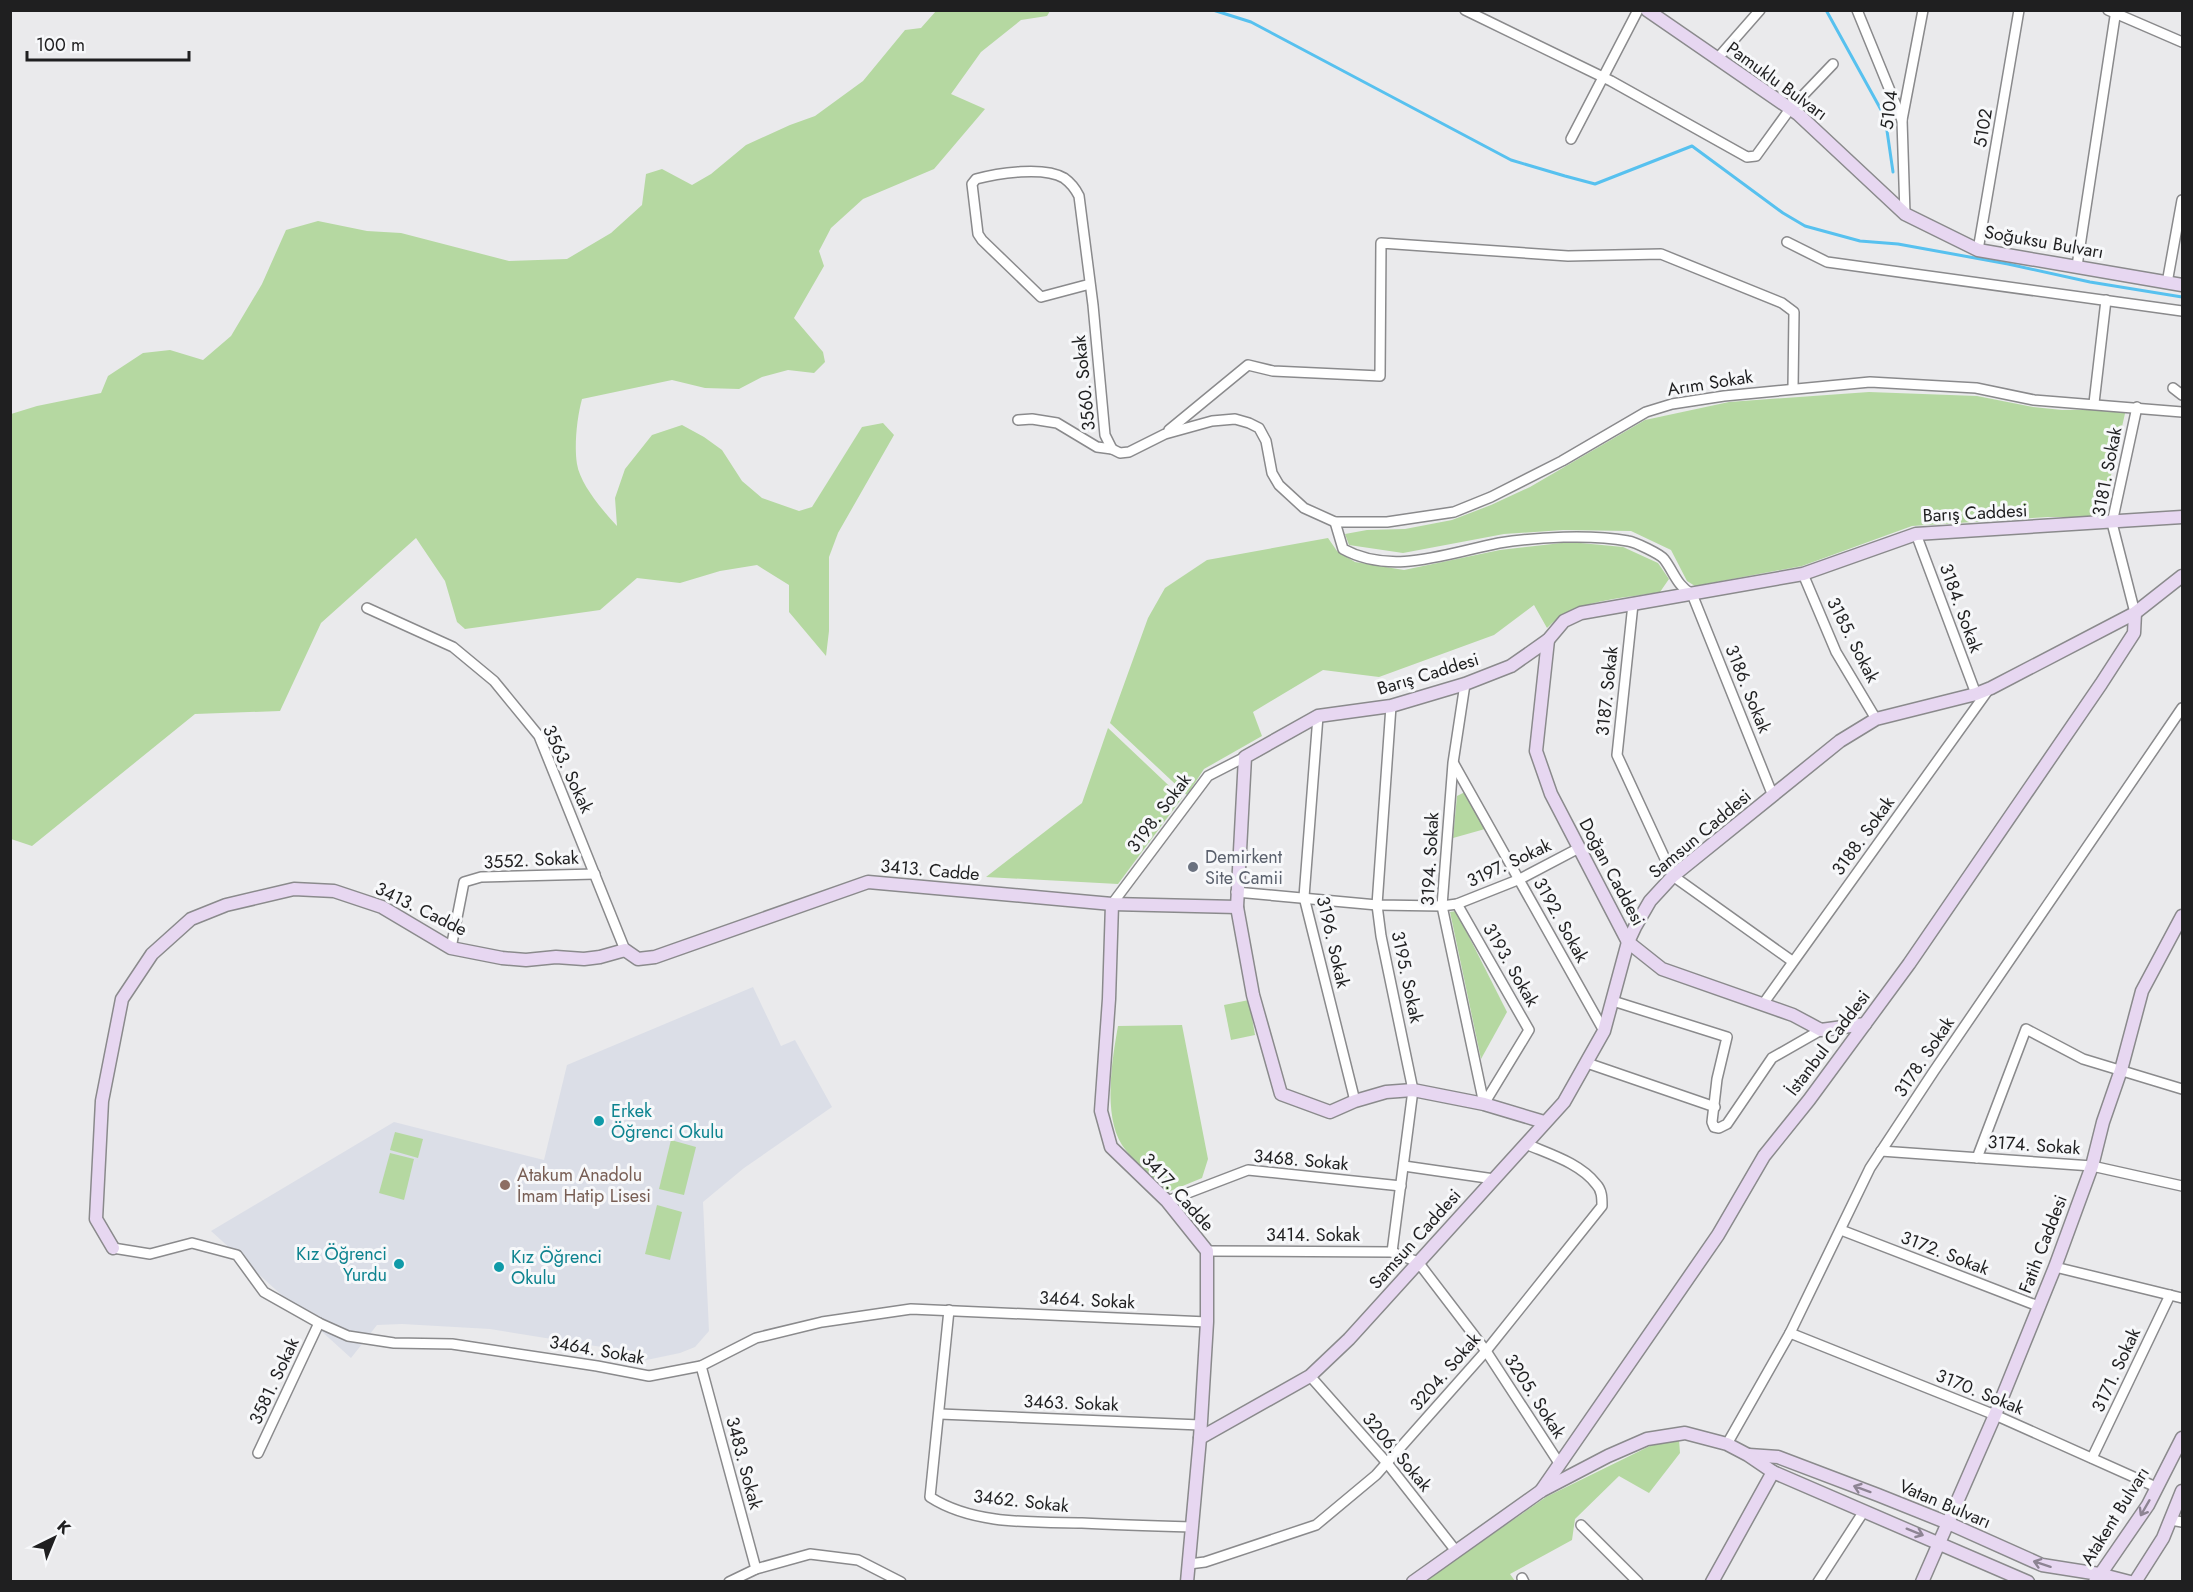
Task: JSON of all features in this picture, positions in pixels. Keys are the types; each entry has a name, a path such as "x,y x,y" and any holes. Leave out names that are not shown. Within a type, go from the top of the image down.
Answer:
{"street":[{"path":"1465,10 1603,77 1747,157 1756,156 1790,109 1833,64"},
{"path":"1571,139 1638,10"},
{"name":"Pamuklu Bulvarı","path":"1647,10 1790,109 1905,214"},
{"path":"1717,58 1760,10"},
{"path":"1857,10 1902,120"},
{"name":"5104","path":"1905,214 1902,120 1923,10"},
{"name":"5102","path":"1978,250 2019,10"},
{"path":"2077,266 2112,12 2182,42"},
{"name":"3560. Sokak","path":"1090,284 1041,297 978,234 972,184 976,179 1024,172 1046,173 1062,177 1073,185 1079,196 1082,210 1090,284 1105,435 1112,449"},
{"path":"2167,283 2182,200"},
{"name":"Soğuksu Bulvarı","path":"1905,214 1978,250 2182,285"},
{"path":"1787,242 1827,262 2182,311"},
{"path":"1112,449 1120,453 1129,452 1165,434 1248,365 1273,371 1380,376 1381,243 1569,256 1661,254 1782,303 1794,312 1793,388"},
{"path":"2094,403 2106,300"},
{"name":"Arım Sokak","path":"1165,434 1212,421 1235,419 1250,423 1259,428 1266,441 1272,473 1279,485 1304,508 1335,522 1387,522 1454,512 1491,497 1562,461 1621,424 1646,412 1672,404 1724,396 1870,382 1976,388 2034,400 2136,406 2182,412"},
{"path":"2173,388 2182,395"},
{"name":"3181. Sokak","path":"2134,613 2112,523 2136,406"},
{"name":"3560. Sokak","path":"1018,420 1032,419 1057,423 1098,447 1112,449"},
{"name":"Barış Caddesi","path":"1245,757 1318,716 1391,706 1466,684 1511,666 1548,640 1564,621 1581,613 1803,574 1916,534 2182,517"},
{"path":"1335,522 1343,549 1359,557 1404,562 1501,543 1570,537 1629,541 1663,557 1683,589 1692,594"},
{"name":"3184. Sokak","path":"1916,534 1976,694"},
{"name":"3185. Sokak","path":"1803,574 1836,652 1876,719"},
{"name":"Samsun Caddesi","path":"1200,1432 1310,1376 1349,1339 1564,1102 1604,1031 1628,942 1650,901 1673,876 1840,741 1876,719 1976,694 1991,687 2134,613 2182,576"},
{"path":"1663,599 1676,580"},
{"name":"3186. Sokak","path":"1692,594 1773,796"},
{"name":"3187. Sokak","path":"1633,604 1617,755 1673,876 1792,961"},
{"name":"3563. Sokak","path":"367,608 453,647 494,681 539,736 625,950"},
{"name":"İstanbul Caddesi","path":"1540,1491 1718,1235 1764,1156 1928,938 2107,675 2134,633 2134,613"},
{"name":"Doğan Caddesi","path":"1548,640 1536,751 1551,794 1628,942 1662,969 1793,1015 1821,1030"},
{"name":"3194. Sokak","path":"1466,684 1453,763 1442,906 1484,1104"},
{"name":"3188. Sokak","path":"1762,1004 1991,687"},
{"name":"3195. Sokak","path":"1391,706 1377,905 1381,936 1413,1090 1392,1252"},
{"name":"3178. Sokak","path":"1727,1444 1790,1333 1870,1168 2182,708"},
{"name":"3196. Sokak","path":"1318,716 1304,897 1355,1101"},
{"path":"1245,757 1237,907 1253,995 1281,1094 1330,1112 1355,1101 1386,1092 1413,1090 1484,1104 1544,1122"},
{"name":"3198. Sokak","path":"1112,904 1208,776 1245,757"},
{"name":"3192. Sokak","path":"1453,763 1604,1031"},
{"name":"3197. Sokak","path":"1236,892 1377,905 1442,906 1457,904 1520,879 1579,848"},
{"name":"3552. Sokak","path":"451,948 464,882 482,877 595,874"},
{"name":"3413. Cadde","path":"113,1248 96,1219 102,1101 122,999 152,954 191,919 226,905 294,889 334,891 382,907 451,948 502,958 526,960 600,957 625,950 638,959 655,957 868,882 1112,904 1237,907"},
{"name":"3417. Cadde","path":"1112,904 1109,999 1101,1111 1111,1147 1167,1201 1207,1251 1207,1322 1187,1581"},
{"name":"3193. Sokak","path":"1457,904 1529,1030 1484,1104"},
{"name":"Fatih Caddesi","path":"1922,1581 1995,1415 2055,1266 2092,1166 2142,991 2180,924"},
{"path":"1613,1001 1728,1037 1717,1079 1712,1122 1714,1127 1719,1128 1727,1124 1772,1058 1821,1030 1865,1024"},
{"path":"1977,1158 2026,1029 2083,1059 2182,1089"},
{"path":"1587,1063 1715,1107"},
{"name":"3204. Sokak","path":"1188,1564 1205,1562 1316,1525 1376,1475 1486,1351 1602,1206 1602,1194 1597,1184 1578,1168 1526,1144"},
{"name":"3174. Sokak","path":"1881,1151 2092,1166 2182,1186"},
{"path":"1404,1166 1494,1179"},
{"name":"3468. Sokak","path":"1167,1201 1248,1170 1401,1186"},
{"name":"3172. Sokak","path":"1841,1230 2038,1306"},
{"name":"3464. Sokak","path":"113,1248 150,1254 192,1243 237,1255 264,1292 319,1323 348,1336 394,1343 452,1344 649,1376 701,1366 756,1338 822,1322 911,1309 1207,1322"},
{"name":"3414. Sokak","path":"1207,1251 1392,1252 1418,1262"},
{"name":"3205. Sokak","path":"1418,1262 1486,1351 1559,1463"},
{"path":"2055,1266 2182,1298"},
{"name":"3171. Sokak","path":"2092,1458 2170,1295"},
{"name":"3462. Sokak","path":"949,1310 930,1497 943,1505 963,1512 1017,1521 1192,1527"},
{"name":"3581. Sokak","path":"258,1453 319,1323"},
{"name":"3170. Sokak","path":"1790,1333 1995,1415 2156,1487"},
{"name":"3483. Sokak","path":"701,1366 756,1569"},
{"name":"3206. Sokak","path":"1310,1376 1386,1463 1456,1551"},
{"name":"3463. Sokak","path":"940,1414 1200,1432"},
{"name":"Vatan Bulvarı","path":"1413,1581 1540,1491 1647,1439 1685,1433 1727,1444 1773,1472 2028,1581"},
{"name":"Atakent Bulvarı","path":"2097,1577 2148,1505 2182,1438"},
{"name":"Vatan Bulvarı","path":"1748,1455 1778,1457 1948,1523 2042,1565 2097,1577 2130,1581"},
{"path":"1712,1581 1773,1472"},
{"path":"2135,1581 2177,1521 2182,1491"},
{"path":"1818,1581 1864,1511"},
{"path":"1581,1525 1638,1581"},
{"path":"729,1581 756,1569 810,1554 858,1560 901,1581"}],"shaded area":[{"name":"Atakum Anadolu İmam Hatip Lisesi","path":"753,987 781,1046 795,1040 832,1107 744,1168 703,1202 709,1331 695,1347 680,1353 637,1362 608,1348 490,1329 402,1324 377,1325 351,1358 211,1231 394,1122 544,1160 567,1065"}],"green space":[{"path":"936,11 1050,11 1047,16 1021,20 981,52 951,94 985,109 934,169 863,199 831,228 819,251 824,266 794,318 823,352 825,362 814,373 788,370 762,377 739,389 705,388 672,380 582,399 579,414 576,449 579,472 593,497 617,526 615,498 625,469 652,435 682,425 722,450 742,481 762,498 799,511 812,507 862,427 883,423 894,435 838,533 829,557 829,631 826,656 789,612 789,585 757,565 720,571 680,583 637,578 600,610 465,629 457,622 445,581 416,538 321,623 280,711 195,714 32,846 11,839 11,414 37,406 101,393 108,376 143,353 170,350 203,360 231,336 262,284 286,230 318,221 367,231 401,233 509,261 567,259 611,233 642,205 646,174 662,169 692,185 711,174 746,145 815,116 863,81 905,30 921,28"},
{"path":"1869,392 1977,396 2062,410 2126,409 2103,511 2087,517 2048,517 1912,526 1802,566 1695,586 1687,581 1671,550 1631,531 1563,530 1504,534 1403,553 1349,545 1345,534 1367,530 1405,529 1452,520 1530,487 1645,420 1729,402"},
{"path":"1328,538 1337,551 1355,562 1404,570 1500,550 1570,542 1623,547 1658,563 1669,579 1660,592 1585,606 1558,618 1547,628 1534,605 1494,635 1379,677 1323,670 1253,712 1262,736 1204,769 1187,795 1110,723 1148,618 1165,588 1207,560"},
{"path":"1108,728 1182,798 1118,884 986,877 1082,803"},
{"path":"1465,792 1485,829 1453,838 1457,796"},
{"path":"1456,911 1507,1012 1481,1059 1450,912"},
{"path":"1249,1000 1255,1035 1231,1040 1224,1005"},
{"path":"1182,1025 1208,1159 1202,1178 1168,1192 1126,1151 1116,1133 1111,1103 1113,1055 1118,1026"},
{"path":"395,1132 423,1139 418,1158 390,1150"},
{"path":"671,1140 696,1147 684,1195 659,1189"},
{"path":"390,1153 414,1159 404,1200 379,1193"},
{"path":"657,1205 682,1212 670,1260 645,1254"},
{"path":"1679,1440 1680,1453 1649,1493 1619,1476 1575,1519 1572,1540 1510,1574 1515,1581 1425,1581 1546,1497 1652,1445"}],"waterway":[{"path":"1213,10 1251,22 1511,160 1565,176 1595,184 1692,146 1783,213 1805,226 1860,241 1898,244 2090,282 2182,297"},
{"path":"1826,10 1885,117 1893,172"}],"place":[{"name":"Demirkent Site Camii","path":"1193,867"},
{"name":"Erkek Öğrenci Okulu","path":"599,1121"},
{"name":"Atakum Anadolu İmam Hatip Lisesi","path":"505,1185"},
{"name":"Kız Öğrenci Yurdu","path":"399,1264"},
{"name":"Kız Öğrenci Okulu","path":"499,1267"}]}
